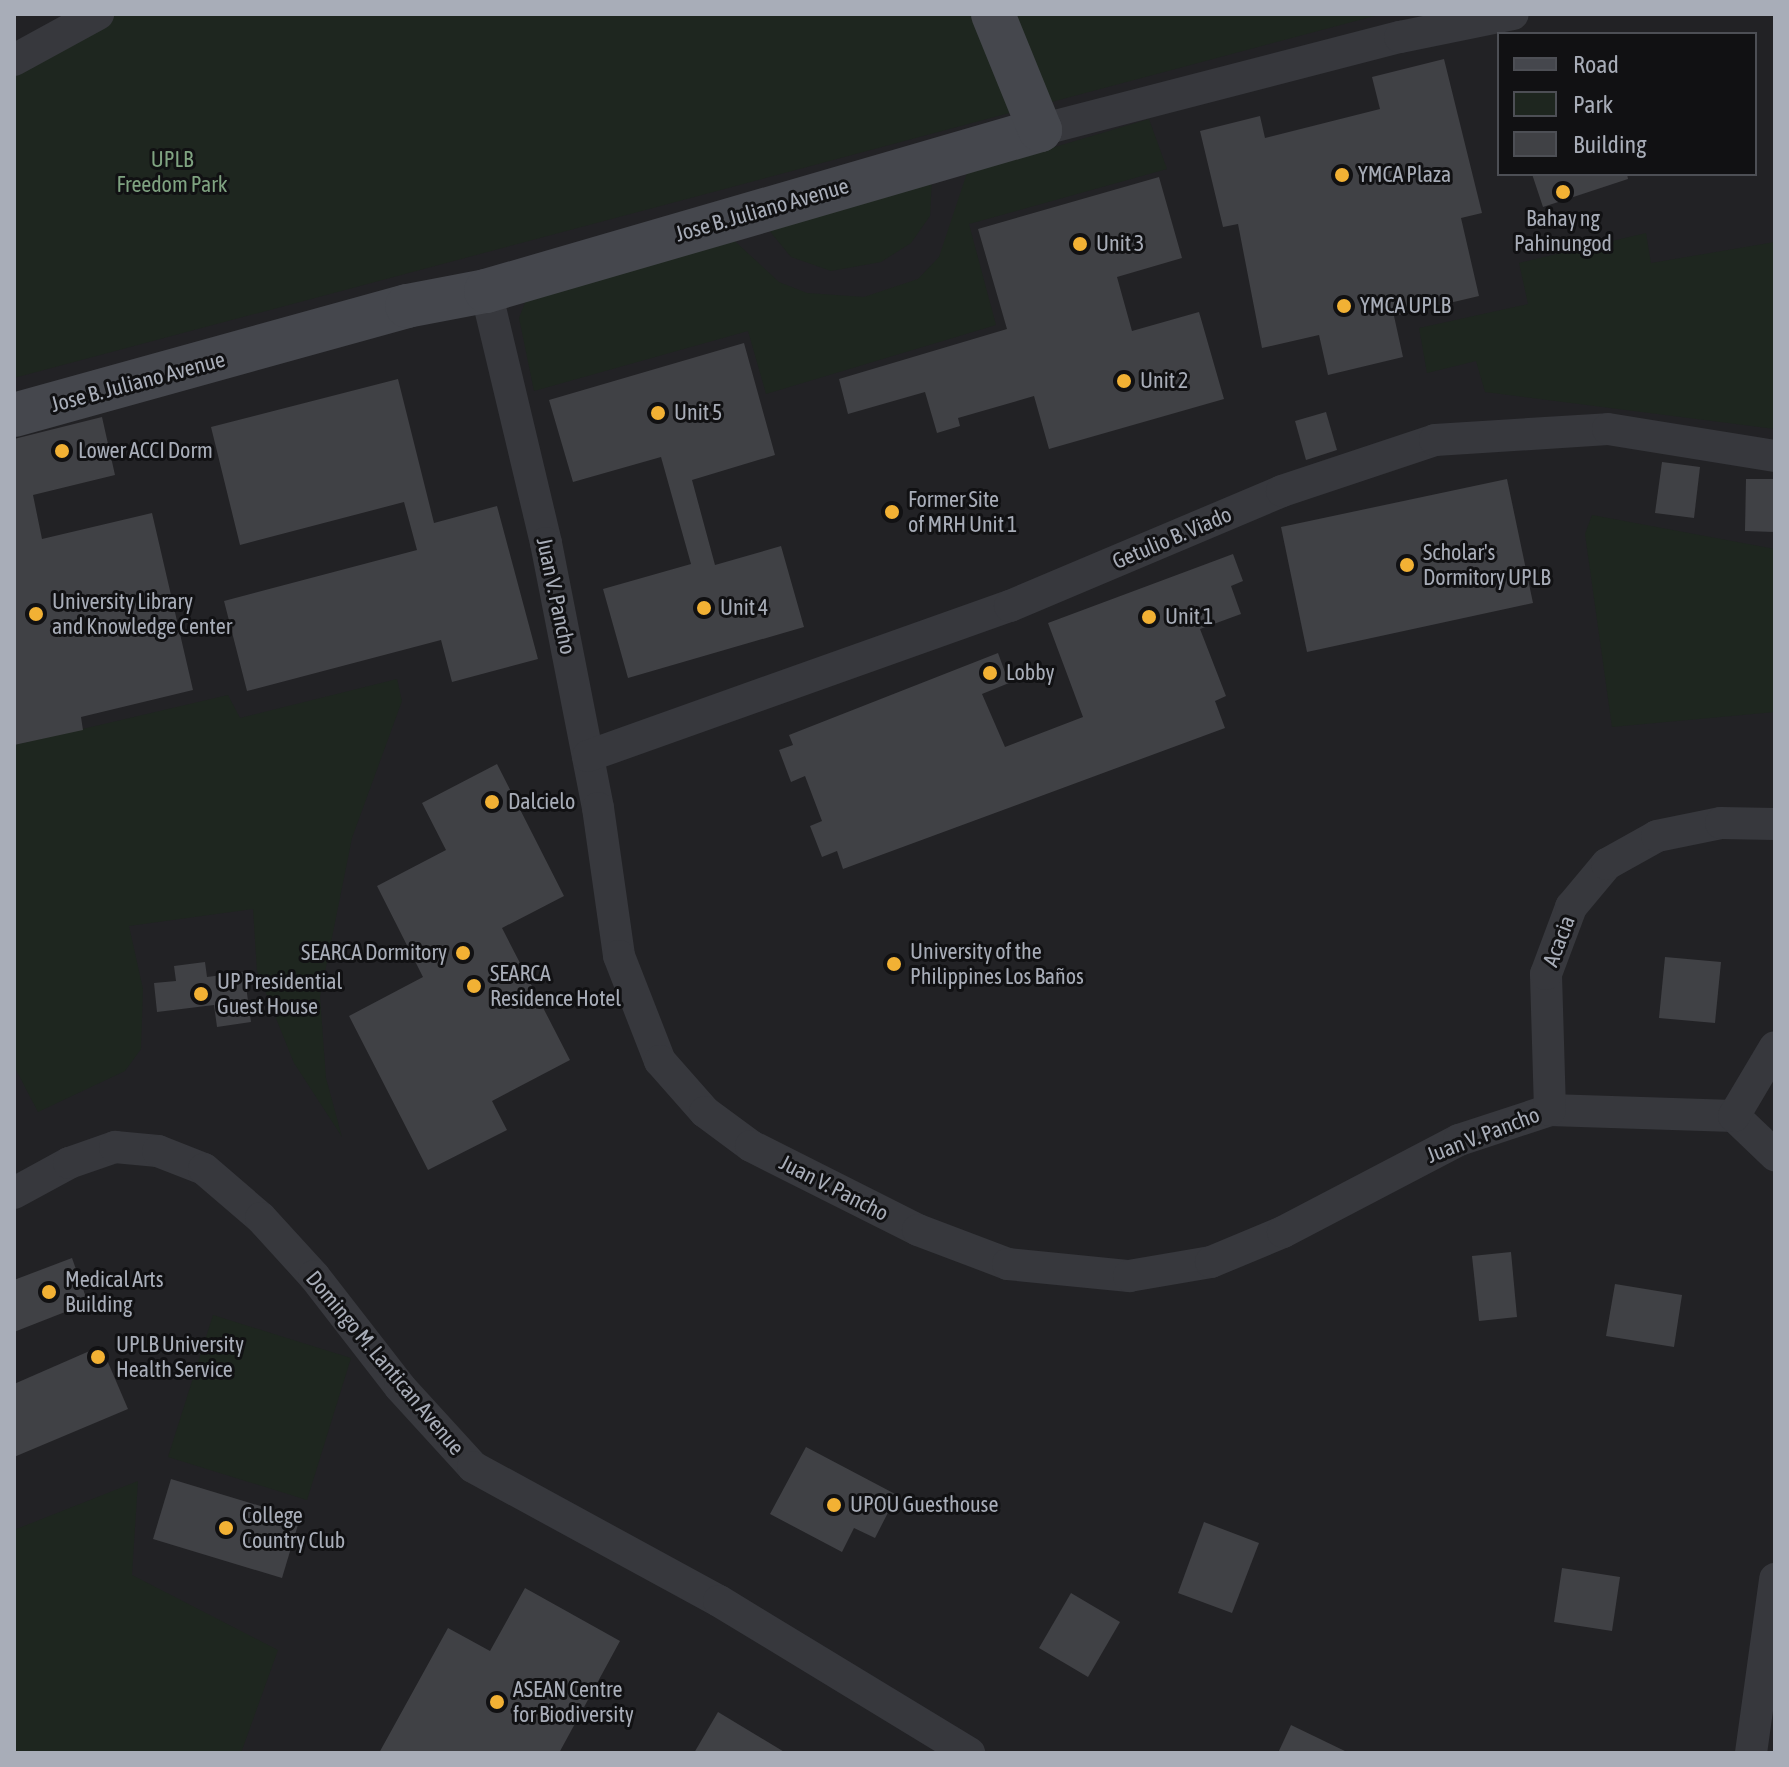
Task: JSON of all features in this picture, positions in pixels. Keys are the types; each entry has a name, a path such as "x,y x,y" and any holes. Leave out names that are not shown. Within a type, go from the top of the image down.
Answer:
{"street":[{"path":"14,60 98,14"},
{"path":"993,14 1040,130"},
{"name":"Jose B. Juliano Avenue","path":"14,415 407,306 486,291 1040,130 1400,37 1513,14"},
{"name":"Juan V. Pancho","path":"486,291 546,543 588,756 619,956 660,1061 705,1112 751,1146 918,1230 1008,1264 1129,1276 1211,1262 1283,1232 1459,1140 1550,1110 1734,1116"},
{"name":"Getulio B. Viado","path":"588,756 1010,606 1282,491 1435,440 1608,429 1775,456"},
{"name":"Acacia","path":"1550,1110 1546,974 1571,907 1607,864 1657,836 1721,823 1775,824"},
{"path":"1775,1047 1734,1116 1775,1155"},
{"name":"Domingo M. Lantican Avenue","path":"14,1193 69,1163 115,1147 158,1151 204,1169 261,1218 314,1276 400,1387 473,1467 719,1601 969,1753"},
{"path":"1751,1753 1775,1579"}],"shaded area":[{"name":"University of the Philippines Los Baños","path":"14,14 1775,14 1775,1753 14,1753"}],"green space":[{"name":"UPLB Freedom Park","path":"99,14 1382,14 14,378 14,59"},
{"path":"1149,119 1167,169 969,224 996,325 766,394 748,331 534,391 519,318 530,290 725,232 779,282 807,293 864,297 918,279 939,257 967,173"},
{"path":"932,178 930,216 911,243 881,262 831,271 791,257 763,223"},
{"path":"1646,233 1651,263 1775,242 1775,429 1485,392 1476,361 1427,373 1419,328 1528,304 1519,263"},
{"path":"1592,515 1775,549 1775,712 1612,727 1585,534"},
{"path":"397,679 402,701 352,838 320,997 326,1078 342,1137 294,1063 257,971 253,909 129,926 143,989 141,1049 125,1071 38,1112 14,1066 14,745 228,695 240,718"},
{"path":"213,1315 351,1358 307,1500 168,1457"},
{"path":"138,1481 132,1575 278,1650 241,1753 14,1753 14,1530"}],"building":[{"name":"YMCA Plaza","path":"1444,59 1482,213 1461,218 1479,296 1394,316 1403,357 1328,375 1319,335 1262,348 1238,224 1223,227 1200,131 1260,116 1265,138 1380,109 1372,77"},
{"name":"Bahay ng Pahinungod","path":"1533,176 1627,176 1628,179 1543,207"},
{"path":"1159,177 1182,258 1117,277 1132,331 1199,312 1224,399 1049,449 1034,396 958,418 960,426 937,433 925,392 848,414 839,379 1007,329 978,229"},
{"path":"744,343 775,455 692,480 715,565 781,546 804,627 628,678 603,589 691,564 661,457 573,482 549,400"},
{"path":"398,379 434,523 497,506 538,659 452,682 441,640 247,691 224,601 417,550 404,502 240,545 211,427"},
{"path":"1326,412 1337,450 1306,460 1295,421"},
{"path":"102,417 115,475 33,495 42,539 152,513 193,690 81,717 83,730 14,745 14,439"},
{"path":"1662,462 1700,467 1694,518 1655,513"},
{"name":"Scholar's Dormitory UPLB","path":"1507,479 1533,603 1307,652 1281,527"},
{"path":"1746,479 1775,479 1775,532 1745,531"},
{"path":"1233,554 1243,581 1231,586 1241,614 1200,629 1226,696 1215,701 1225,728 843,869 837,851 822,857 810,826 822,821 805,776 791,782 779,750 793,745 789,735 998,653 1009,683 982,694 1005,747 1083,717 1048,623"},
{"name":"SEARCA Dormitory","path":"497,764 564,896 502,928 570,1060 492,1101 507,1130 428,1170 349,1016 423,977 377,886 446,850 422,803"},
{"path":"1665,957 1721,962 1715,1023 1659,1018"},
{"name":"UP Presidential Guest House","path":"205,962 207,977 244,972 251,1022 217,1027 214,1005 157,1012 154,983 176,981 174,966"},
{"path":"1511,1252 1517,1317 1479,1321 1472,1256"},
{"name":"Medical Arts Building","path":"72,1258 88,1303 14,1332 14,1280"},
{"path":"1615,1284 1682,1295 1674,1347 1606,1336"},
{"path":"101,1346 128,1409 14,1457 14,1384"},
{"name":"UPOU Guesthouse","path":"806,1447 897,1495 875,1538 854,1528 842,1552 770,1514"},
{"name":"College Country Club","path":"171,1479 300,1518 282,1578 153,1539"},
{"path":"1204,1522 1259,1543 1232,1613 1178,1593"},
{"path":"1562,1568 1620,1577 1612,1631 1554,1622"},
{"name":"ASEAN Centre for Biodiversity","path":"525,1588 620,1641 559,1753 379,1753 448,1628 490,1651"},
{"path":"1071,1593 1120,1622 1088,1677 1039,1648"},
{"path":"718,1712 786,1753 694,1753"},
{"path":"1291,1725 1349,1753 1278,1753"}],"place":[{"name":"YMCA Plaza","path":"1342,175"},
{"name":"Bahay ng Pahinungod","path":"1563,192"},
{"name":"Unit 3","path":"1080,244"},
{"name":"YMCA UPLB","path":"1344,306"},
{"name":"Unit 2","path":"1124,381"},
{"name":"Unit 5","path":"658,413"},
{"name":"Lower ACCI Dorm","path":"62,451"},
{"name":"Former Site of MRH Unit 1","path":"892,512"},
{"name":"Scholar's Dormitory UPLB","path":"1407,565"},
{"name":"Unit 4","path":"704,608"},
{"name":"University Library and Knowledge Center","path":"36,614"},
{"name":"Unit 1","path":"1149,617"},
{"name":"Lobby","path":"990,673"},
{"name":"Dalcielo","path":"492,802"},
{"name":"SEARCA Dormitory","path":"463,953"},
{"name":"University of the Philippines Los Baños","path":"894,964"},
{"name":"SEARCA Residence Hotel","path":"474,986"},
{"name":"UP Presidential Guest House","path":"201,994"},
{"name":"Medical Arts Building","path":"49,1292"},
{"name":"UPLB University Health Service","path":"98,1357"},
{"name":"UPOU Guesthouse","path":"834,1505"},
{"name":"College Country Club","path":"226,1528"},
{"name":"ASEAN Centre for Biodiversity","path":"497,1702"}]}
